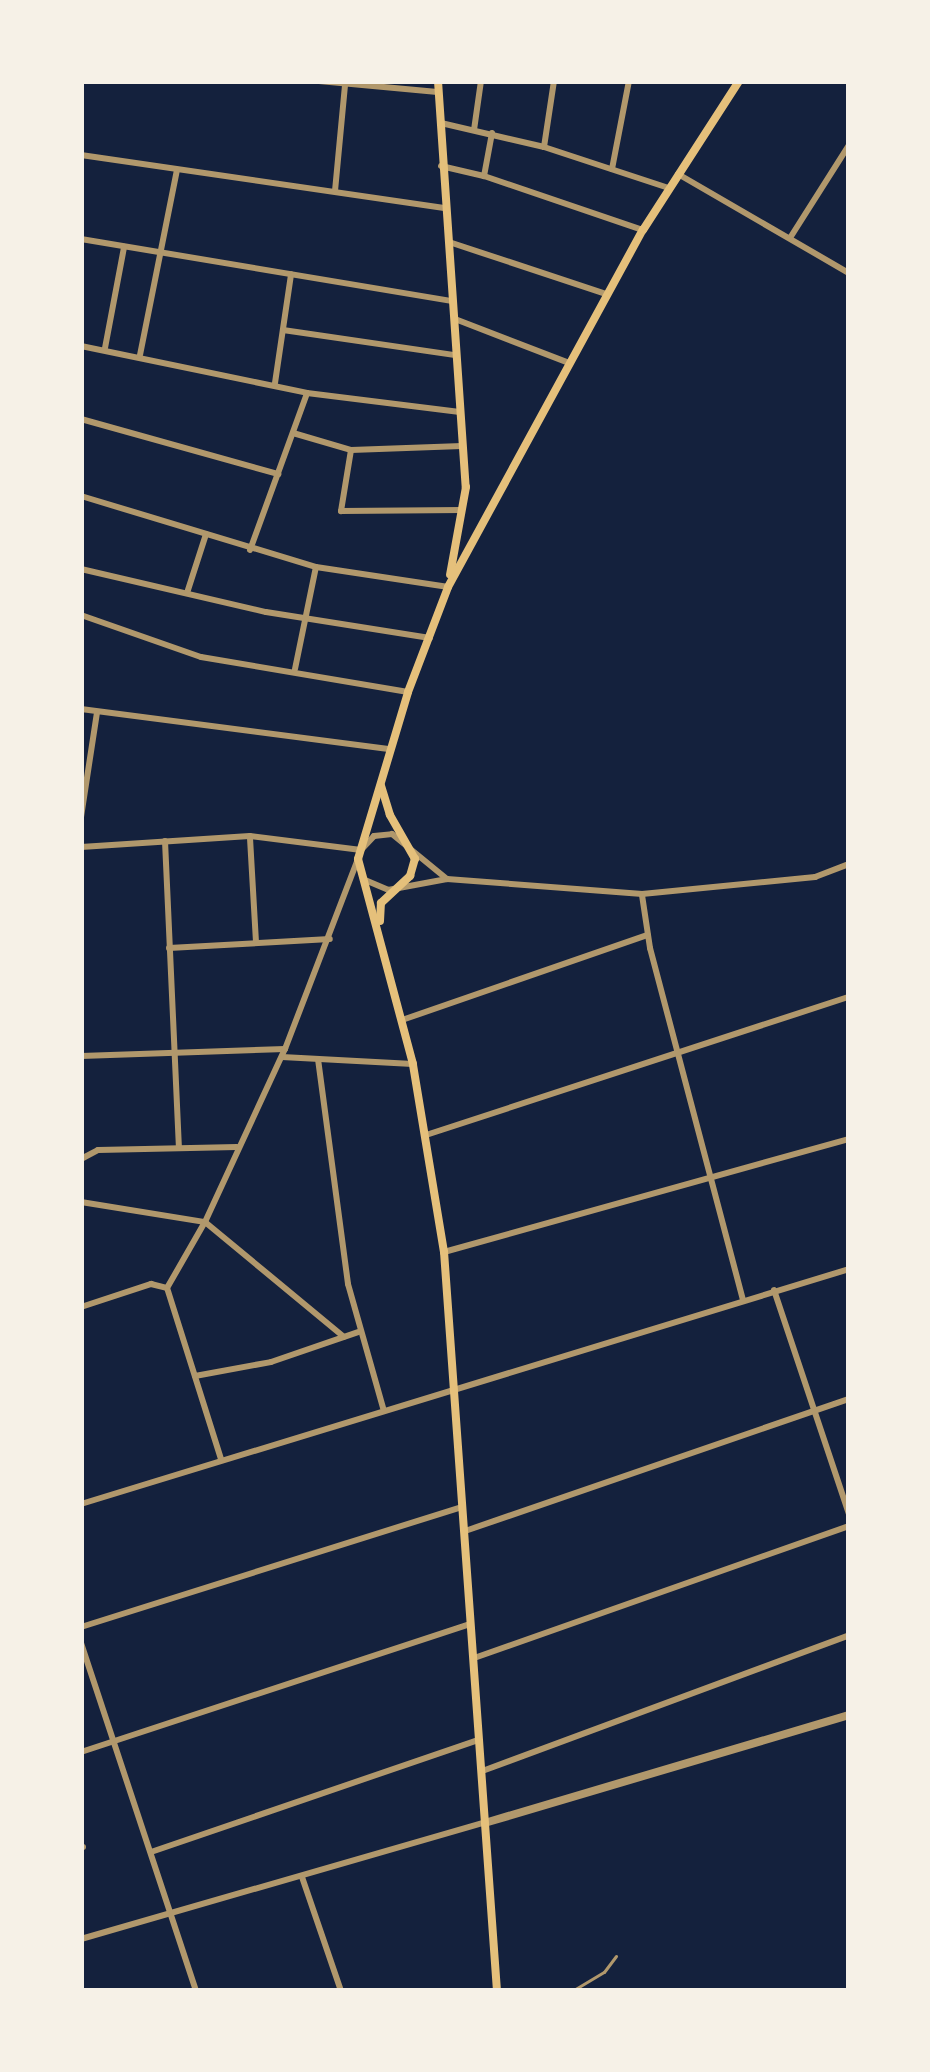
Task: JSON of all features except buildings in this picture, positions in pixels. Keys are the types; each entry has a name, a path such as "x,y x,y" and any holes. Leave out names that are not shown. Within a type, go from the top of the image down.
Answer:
{"main road":[{"path":"448,586 606,294 739,81"},
{"path":"438,87 463,511 448,586 408,692 360,855 413,1064 444,1252 483,1739 497,1991"},
{"path":"379,933 381,903 414,868 408,843 390,815 380,783"}],"street":[{"path":"320,81 438,87"},
{"path":"474,130 482,81"},
{"path":"544,147 554,81"},
{"path":"612,169 629,81"},
{"path":"334,193 345,82"},
{"path":"438,122 544,147 669,188"},
{"path":"484,176 492,133"},
{"path":"789,240 849,145"},
{"path":"81,155 444,208"},
{"path":"441,166 643,230"},
{"path":"140,355 177,170"},
{"path":"678,174 849,273"},
{"path":"81,239 451,301"},
{"path":"446,241 606,294"},
{"path":"105,348 124,247"},
{"path":"275,383 291,274"},
{"path":"452,317 569,363"},
{"path":"283,330 455,355"},
{"path":"81,346 307,393 460,412"},
{"path":"250,550 307,393"},
{"path":"81,419 278,474"},
{"path":"293,433 352,450 462,446"},
{"path":"352,450 341,511 463,511"},
{"path":"81,496 316,567 448,586"},
{"path":"187,593 206,534"},
{"path":"295,671 316,567"},
{"path":"81,569 305,620 430,638"},
{"path":"81,615 201,657 408,692"},
{"path":"81,709 390,749"},
{"path":"81,817 98,712"},
{"path":"221,1460 167,1288 206,1222 284,1053 360,855 383,833 408,843 447,879"},
{"path":"81,847 250,836 360,855"},
{"path":"250,836 256,942"},
{"path":"165,841 179,1148"},
{"path":"365,880 379,888 447,879 642,894 815,877 849,864"},
{"path":"642,894 648,935 743,1299"},
{"path":"402,1020 648,935"},
{"path":"169,948 330,938"},
{"path":"426,1135 849,997"},
{"path":"81,1056 284,1053 413,1064"},
{"path":"318,1059 358,1332 384,1410"},
{"path":"81,1097 82,1161"},
{"path":"444,1252 849,1139"},
{"path":"82,1161 98,1150 239,1147"},
{"path":"81,1202 206,1222 344,1337"},
{"path":"81,1504 849,1268"},
{"path":"81,1307 151,1284 167,1288"},
{"path":"775,1290 849,1514"},
{"path":"195,1376 271,1362 358,1332"},
{"path":"468,1530 849,1399"},
{"path":"81,1627 466,1506"},
{"path":"477,1658 849,1526"},
{"path":"81,1753 474,1623"},
{"path":"484,1770 849,1635"},
{"path":"81,1643 196,1991"},
{"path":"81,1939 849,1715"},
{"path":"837,1718 849,1729"},
{"path":"150,1852 483,1739"},
{"path":"302,1877 341,1991"}],"lane":[{"path":"572,1991 604,1972 616,1956"}]}
